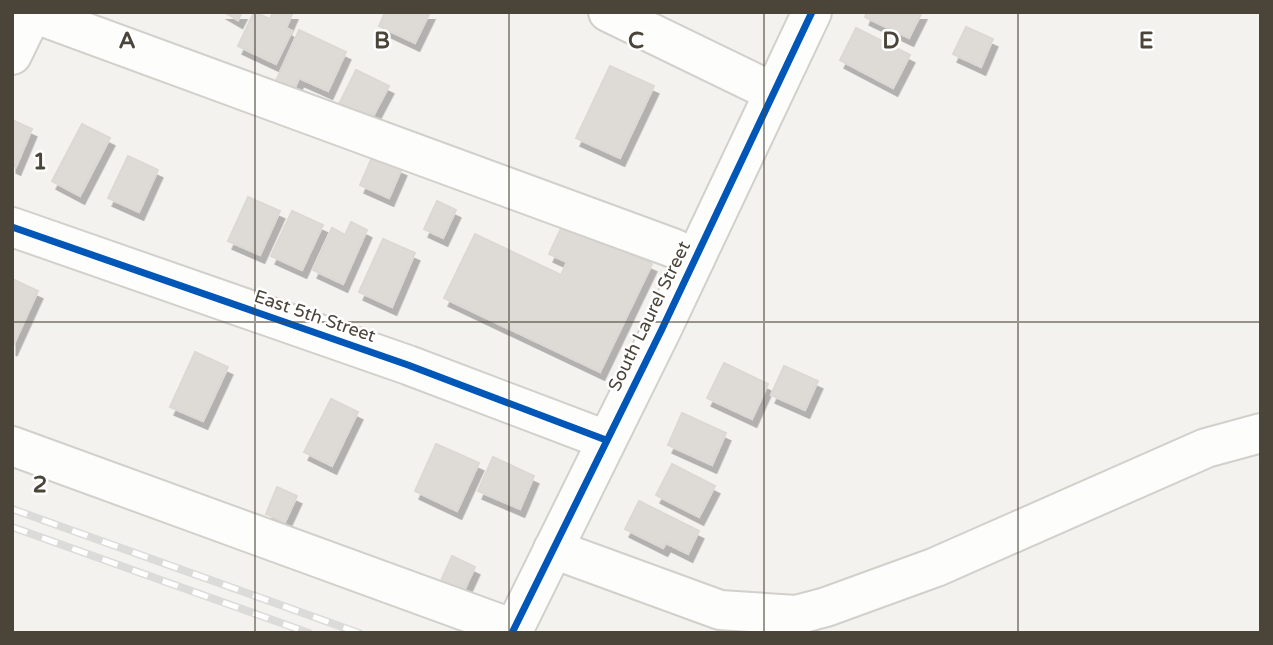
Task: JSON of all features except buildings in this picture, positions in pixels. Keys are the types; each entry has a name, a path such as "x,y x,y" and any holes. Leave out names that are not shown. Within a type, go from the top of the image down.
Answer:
{"street":[{"path":"608,12 774,92"},
{"name":"South Laurel Street","path":"513,631 662,329 812,12"},
{"path":"12,55 32,13 673,248 695,259"},
{"name":"East 5th Street","path":"12,227 408,365 606,440"},
{"path":"553,550 720,610 796,615 826,607 936,566 1206,448 1261,433"},
{"path":"12,446 513,631"}],"railway":[{"path":"12,509 359,633"},
{"path":"12,527 309,633"}],"cycle path":[{"path":"512,633 662,329 812,12"},
{"path":"12,227 408,365 606,440"}]}
